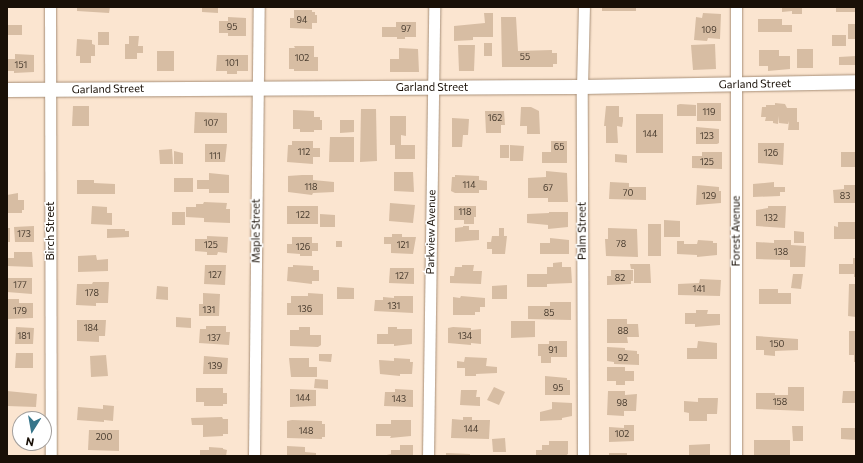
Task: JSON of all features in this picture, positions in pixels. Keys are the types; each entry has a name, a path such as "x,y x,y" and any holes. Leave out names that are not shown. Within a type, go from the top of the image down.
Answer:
{"street":[{"name":"Birch Street","path":"50,7 51,456"},
{"name":"Maple Street","path":"254,456 259,7"},
{"name":"Parkview Avenue","path":"428,456 434,7"},
{"name":"Palm Street","path":"582,456 582,87 584,7"},
{"name":"Forest Avenue","path":"736,7 736,456"},
{"name":"Garland Street","path":"7,90 582,87 856,82"}],"building":[{"path":"77,7 110,7 109,13 77,11"},
{"path":"202,7 218,7 218,13 202,12"},
{"path":"602,7 636,7 636,11 602,11"},
{"path":"782,7 802,7 802,14 792,14 792,11 782,12"},
{"path":"836,7 856,7 856,12 836,12"},
{"path":"294,10 312,10 312,12 315,12 315,15 317,15 317,23 312,23 312,29 290,28 290,18 294,18"},
{"path":"484,13 493,13 493,37 473,37 473,40 454,41 454,26 485,23"},
{"path":"703,13 721,14 720,39 708,38 707,41 694,40 696,17 702,18"},
{"path":"228,17 246,18 246,36 228,36 228,33 219,33 219,21 228,21"},
{"path":"501,17 516,17 518,51 552,50 552,53 557,53 557,64 553,64 553,67 502,67"},
{"path":"758,19 782,19 782,25 792,25 792,32 758,32"},
{"path":"396,22 416,22 416,37 397,39 397,37 382,37 382,27 396,27"},
{"path":"848,24 856,24 856,39 848,39"},
{"path":"7,25 22,25 22,35 7,35"},
{"path":"98,32 109,32 109,45 98,45"},
{"path":"832,35 846,35 846,46 832,46"},
{"path":"129,36 139,36 138,46 143,46 143,53 137,53 137,59 125,59 125,44 129,44"},
{"path":"77,39 92,40 92,44 95,45 95,56 91,56 91,63 80,63 80,56 76,56"},
{"path":"484,43 492,43 492,56 484,56"},
{"path":"715,44 716,69 693,70 691,45"},
{"path":"458,45 475,45 474,71 459,71"},
{"path":"294,46 314,46 314,57 318,57 318,71 294,71 294,69 289,69 289,48 295,48"},
{"path":"399,48 418,49 419,72 390,72 390,59 399,59"},
{"path":"797,49 813,49 813,68 797,68"},
{"path":"759,50 779,50 779,56 790,56 790,69 768,71 768,66 759,66"},
{"path":"157,51 174,51 174,71 157,71"},
{"path":"15,54 34,55 34,72 14,73 14,71 7,71 7,59 15,59"},
{"path":"217,55 248,55 248,71 237,71 237,74 227,74 227,71 216,71"},
{"path":"856,56 856,65 839,65 839,57"},
{"path":"697,103 721,103 721,121 697,121"},
{"path":"775,103 785,104 787,108 797,108 797,122 799,122 799,130 788,130 789,121 788,124 779,123 779,116 778,124 773,123 773,121 765,121 766,117 761,117 762,107 766,107 766,105 775,105"},
{"path":"677,105 696,105 696,116 677,116"},
{"path":"73,106 89,106 89,126 72,126"},
{"path":"606,106 619,106 619,117 623,117 622,127 617,126 618,143 606,143 606,126 604,126"},
{"path":"521,107 531,107 539,111 540,134 527,134 527,126 520,126"},
{"path":"361,109 376,109 377,161 360,162"},
{"path":"293,110 314,111 314,117 320,117 320,120 322,120 322,130 314,130 314,132 300,132 300,129 293,129"},
{"path":"485,111 504,111 505,125 501,125 501,133 486,133"},
{"path":"195,112 227,113 227,133 194,133"},
{"path":"636,114 663,114 663,153 636,153"},
{"path":"390,116 406,116 406,136 401,135 401,145 415,145 415,159 395,159 395,145 390,145"},
{"path":"452,118 469,119 468,135 463,135 462,147 452,147"},
{"path":"340,120 354,120 354,132 340,133"},
{"path":"696,127 719,129 719,143 696,144"},
{"path":"330,137 354,137 354,162 329,162"},
{"path":"292,141 313,141 313,148 320,148 320,157 313,157 313,164 287,162 288,145 292,145"},
{"path":"551,141 567,141 567,163 542,163 542,152 551,152"},
{"path":"758,143 784,143 783,165 758,163"},
{"path":"205,144 227,144 225,162 205,162"},
{"path":"500,145 509,145 509,158 500,158"},
{"path":"510,145 524,146 523,161 510,161"},
{"path":"172,149 173,164 160,164 159,150"},
{"path":"174,151 183,153 183,164 174,164"},
{"path":"702,152 722,152 722,169 692,168 692,156 702,156"},
{"path":"841,152 856,152 856,167 841,167"},
{"path":"615,154 627,155 627,163 615,162"},
{"path":"546,171 567,173 568,202 548,202 548,198 528,198 528,178 546,177"},
{"path":"394,172 413,172 414,192 394,191"},
{"path":"209,173 229,175 229,193 209,193 209,189 197,189 197,180 209,180"},
{"path":"313,175 313,180 334,182 334,192 313,193 312,195 288,192 288,176"},
{"path":"455,175 479,176 479,180 487,181 487,190 479,190 479,193 455,193 451,191 452,177 455,177"},
{"path":"174,178 193,178 193,192 174,192"},
{"path":"77,180 94,180 94,183 115,184 115,194 77,194"},
{"path":"610,182 629,183 629,187 646,187 646,200 609,199"},
{"path":"774,182 774,187 785,187 785,192 780,192 780,196 753,197 753,184"},
{"path":"697,185 719,187 719,191 721,191 721,203 696,205"},
{"path":"844,185 856,185 856,203 834,203 833,190 844,189"},
{"path":"18,193 18,200 24,200 24,210 22,210 22,213 7,213 7,195"},
{"path":"204,202 227,203 226,209 230,209 230,223 204,222 204,218 186,217 186,207 196,207 196,204 203,204"},
{"path":"390,203 415,205 413,223 389,221"},
{"path":"92,206 107,207 107,213 112,213 112,225 91,224"},
{"path":"287,206 318,206 318,224 287,224"},
{"path":"454,206 476,206 476,217 474,217 474,224 464,224 464,220 454,220"},
{"path":"768,206 786,206 785,228 756,226 756,210 768,208"},
{"path":"172,212 185,212 185,225 172,225"},
{"path":"568,212 568,227 548,229 548,225 527,223 527,214"},
{"path":"320,214 335,215 335,227 320,227"},
{"path":"664,220 680,221 680,237 664,237"},
{"path":"838,222 856,222 856,239 834,239 834,226 838,227"},
{"path":"648,224 661,224 661,256 648,256"},
{"path":"34,226 34,242 15,242 14,227"},
{"path":"469,226 469,230 479,230 479,240 455,242 455,228"},
{"path":"7,228 10,228 10,242 7,242"},
{"path":"499,228 504,228 504,236 507,236 505,254 492,254 492,249 487,249 487,242 491,242 492,236 499,236"},
{"path":"608,228 637,229 638,257 606,256 605,239 608,239"},
{"path":"107,229 125,229 125,231 129,231 129,237 107,238"},
{"path":"794,231 804,232 804,243 794,243"},
{"path":"392,234 402,234 402,237 416,237 413,254 391,253 391,244 384,244 384,237 392,237"},
{"path":"207,236 228,237 227,253 218,252 217,255 207,255 207,252 195,251 195,239 207,239"},
{"path":"292,237 312,237 312,243 318,243 318,251 312,251 312,256 300,256 300,254 287,253 287,244 292,244"},
{"path":"550,238 569,240 569,254 540,254 540,243 550,243"},
{"path":"698,240 713,241 713,243 717,243 717,255 697,257 697,255 677,254 677,241 684,241 684,244 697,244"},
{"path":"774,240 791,240 791,245 806,246 805,267 790,267 790,260 756,259 756,242 774,243"},
{"path":"336,241 342,241 342,247 336,247"},
{"path":"14,252 32,252 33,267 7,266 7,258 14,258"},
{"path":"96,255 97,260 108,259 108,271 78,272 78,256"},
{"path":"853,258 856,258 856,277 854,277 854,274 839,274 839,264 853,264"},
{"path":"562,262 562,267 571,267 572,283 547,284 547,287 527,287 527,274 547,274 547,267 553,267 553,263"},
{"path":"630,264 650,264 651,283 634,283 634,269 631,269"},
{"path":"205,265 226,265 225,285 204,284"},
{"path":"293,265 313,266 313,270 319,270 319,281 312,281 312,284 287,281 288,267 293,267"},
{"path":"462,265 474,265 473,271 482,271 481,284 450,283 450,276 454,276 455,267 462,267"},
{"path":"390,268 414,268 414,284 389,283"},
{"path":"611,270 633,270 633,281 631,281 631,284 607,285 607,276 611,276"},
{"path":"793,274 803,274 801,289 791,288"},
{"path":"7,278 32,278 32,294 7,292"},
{"path":"700,279 721,280 720,296 678,295 678,284 699,283"},
{"path":"93,282 109,282 108,303 96,303 96,306 76,305 77,284 92,284"},
{"path":"849,284 856,284 856,317 848,316"},
{"path":"507,285 507,299 492,299 492,286"},
{"path":"157,286 168,287 168,300 156,299"},
{"path":"337,287 354,288 354,299 337,299"},
{"path":"759,289 778,289 778,293 791,293 791,304 759,304"},
{"path":"203,293 220,294 219,316 199,316 199,304 203,304"},
{"path":"308,293 323,294 323,315 287,315 287,303 291,303 291,296 308,296"},
{"path":"394,296 413,296 413,313 374,311 375,300 383,300 383,297 394,298"},
{"path":"461,296 485,298 485,307 480,307 480,312 475,312 475,315 453,315 453,297 460,298"},
{"path":"7,299 19,299 19,303 33,303 33,318 7,319"},
{"path":"550,302 571,302 571,320 528,319 528,306 550,306"},
{"path":"696,310 708,310 707,314 720,314 720,325 695,327 695,324 685,324 685,313 696,313"},
{"path":"176,317 191,318 191,328 176,327"},
{"path":"607,319 627,319 627,324 638,324 639,337 627,337 628,343 607,343"},
{"path":"77,320 106,320 105,336 99,336 99,342 77,341"},
{"path":"511,321 535,321 535,337 511,338"},
{"path":"206,326 226,326 226,332 230,332 229,345 199,343 200,329 206,329"},
{"path":"16,327 34,328 33,344 15,344"},
{"path":"299,327 310,327 310,335 321,335 321,345 318,347 290,346 290,330 299,330"},
{"path":"388,327 397,327 397,329 412,329 412,344 394,346 394,344 377,344 377,334 388,334"},
{"path":"448,328 471,328 471,330 481,329 481,344 471,343 471,345 448,343"},
{"path":"849,331 856,331 856,362 854,362 854,355 849,355"},
{"path":"756,336 798,339 798,350 775,351 775,356 764,355 764,350 756,350"},
{"path":"549,341 567,341 567,357 551,357 551,363 541,363 541,356 538,356 538,344 549,344"},
{"path":"698,341 717,343 717,359 687,359 687,348 697,348"},
{"path":"607,347 625,348 625,350 637,351 637,354 639,354 639,365 614,364 614,362 607,361"},
{"path":"16,353 33,353 33,368 15,368"},
{"path":"319,354 332,354 331,362 319,361"},
{"path":"106,355 108,376 91,377 90,356"},
{"path":"204,356 228,358 227,374 203,374"},
{"path":"465,357 487,358 486,366 497,367 497,373 465,376 465,368 457,368 457,361 464,362"},
{"path":"289,358 309,358 309,367 317,367 317,377 291,377"},
{"path":"394,358 410,359 410,362 413,362 412,374 400,374 400,376 380,374 379,360 394,361"},
{"path":"607,367 625,367 625,371 634,371 634,381 625,381 625,385 616,385 616,381 607,381"},
{"path":"545,376 567,378 567,380 570,380 570,395 545,395"},
{"path":"315,379 328,380 328,389 314,388"},
{"path":"494,387 505,392 499,405 487,400"},
{"path":"788,387 804,387 804,411 756,409 756,393 788,395"},
{"path":"196,388 223,388 223,393 227,393 227,404 223,404 223,406 204,406 204,402 196,402"},
{"path":"290,389 316,390 316,406 290,407"},
{"path":"395,389 413,390 413,407 384,406 385,392 395,392"},
{"path":"461,390 477,390 476,397 480,397 480,406 460,405"},
{"path":"7,391 37,394 36,407 7,406"},
{"path":"608,391 625,391 625,395 637,394 636,411 624,411 624,416 607,415"},
{"path":"843,391 856,391 856,403 842,403"},
{"path":"698,398 718,398 717,414 707,414 707,421 689,421 689,413 684,412 684,401 698,402"},
{"path":"552,402 572,403 572,416 562,418 562,420 540,421 540,412 552,409"},
{"path":"103,405 114,406 113,421 104,420 104,422 77,420 78,407 103,409"},
{"path":"222,417 223,419 228,419 228,434 223,434 223,436 203,437 203,425 192,425 191,418"},
{"path":"463,417 472,417 472,420 490,420 489,439 451,438 452,419 463,420"},
{"path":"391,420 411,420 411,436 390,438 391,436 376,436 376,424 391,424"},
{"path":"287,421 322,421 322,424 325,424 325,437 322,437 322,439 287,438"},
{"path":"624,425 634,425 634,441 609,442 609,427 624,428"},
{"path":"792,426 803,426 803,441 793,441"},
{"path":"841,428 856,428 856,440 841,439"},
{"path":"89,430 119,430 119,451 88,450"},
{"path":"505,438 506,452 493,452 492,439"},
{"path":"754,440 790,440 790,456 754,456"},
{"path":"549,441 568,441 568,454 565,456 536,456 536,450 542,450 542,445 549,445"},
{"path":"710,444 710,456 689,456 689,445"},
{"path":"400,445 413,445 413,456 382,456 391,454 391,450 400,450"},
{"path":"287,446 305,447 305,452 316,453 316,456 287,456"},
{"path":"209,447 223,448 227,450 226,456 200,456 200,450 209,450"},
{"path":"446,453 470,454 470,456 446,456"},
{"path":"609,453 627,453 627,456 609,456"}]}
